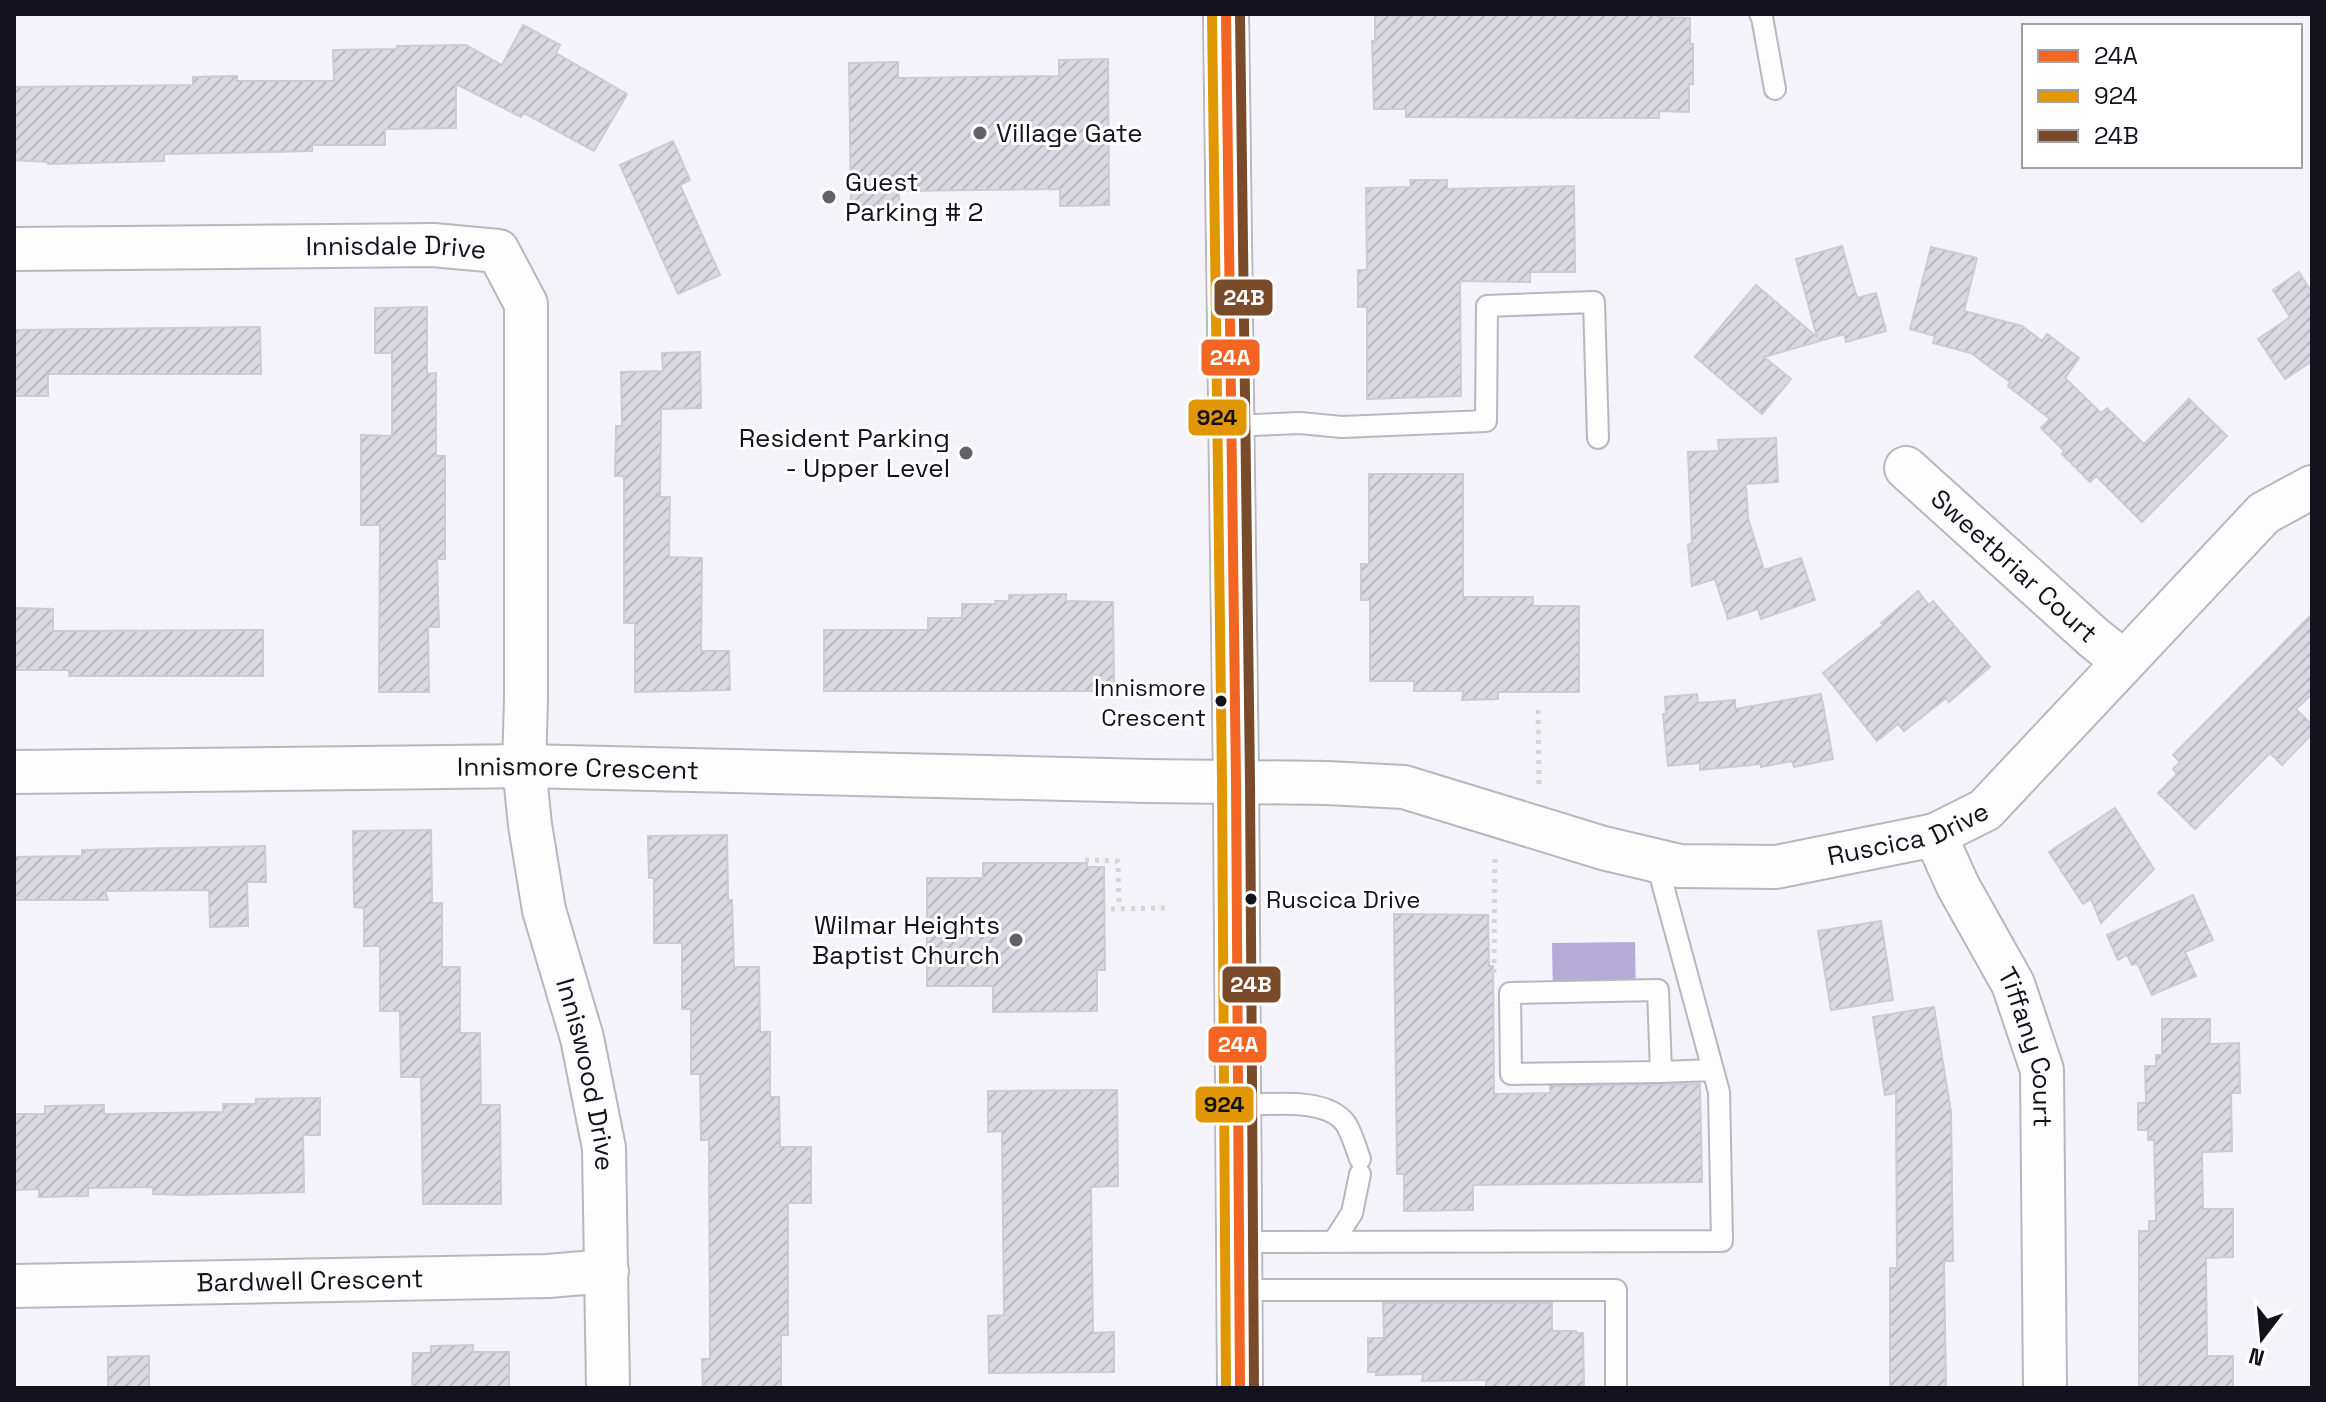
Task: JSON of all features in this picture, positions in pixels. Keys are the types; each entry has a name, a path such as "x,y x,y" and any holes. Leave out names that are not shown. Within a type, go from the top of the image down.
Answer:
{"main road":[{"path":"1226,14 1240,1388"}],"street":[{"name":"Innisdale Drive","path":"14,249 433,245 498,251 526,304 524,766"},
{"name":"Sweetbriar Court","path":"1906,468 2124,662"},
{"name":"Ruscica Drive","path":"1236,781 1404,787 1603,848 1679,866 1776,867 1935,835 1985,810 2264,513 2312,487"},
{"name":"Innismore Crescent","path":"14,772 524,766 1236,781"},
{"name":"Inniswood Drive","path":"524,766 544,910 582,1038 604,1148 608,1388"},
{"name":"Tiffany Court","path":"1935,835 1958,886 2013,984 2042,1070 2045,1388"},
{"name":"Bardwell Crescent","path":"14,1286 548,1276 607,1271"}],"lane":[{"path":"1760,14 1775,89"},
{"path":"1231,426 1300,423 1342,427 1486,421 1487,306 1594,302 1598,438"},
{"path":"1239,1242 1722,1241 1719,1092 1656,860"},
{"path":"1661,1072 1658,990 1510,993 1511,1074 1661,1072 1713,1070"},
{"path":"1237,1105 1299,1104 1326,1108 1345,1122 1360,1166 1352,1213 1334,1241"},
{"path":"1239,1290 1616,1290 1616,1388"}],"path":[{"path":"1538,710 1539,827"},
{"path":"1496,813 1493,983 1510,993"},
{"path":"1085,860 1118,861 1119,908"},
{"path":"1111,909 1170,908"}],"shaded area":[{"path":"1635,942 1636,999 1553,1000 1552,943"}],"building":[{"path":"1659,14 1658,17 1690,18 1693,84 1689,84 1689,112 1659,111 1659,118 1406,117 1406,109 1374,109 1372,41 1375,42 1375,15"},
{"path":"523,25 560,45 556,53 627,94 594,151 524,113 521,117 456,84 456,128 385,129 385,145 312,145 312,151 164,154 164,161 48,164 14,160 14,87 193,85 193,77 237,76 237,81 334,81 333,50 397,49 397,46 466,45 502,65"},
{"name":"Village Gate","path":"1108,59 1109,205 1060,206 1060,189 899,191 899,207 851,207 849,63 898,62 898,78 1059,76 1059,60"},
{"path":"673,141 690,180 680,185 720,275 678,294 620,165"},
{"path":"1410,180 1447,180 1447,189 1574,186 1575,272 1530,272 1530,282 1460,281 1461,396 1367,399 1367,307 1358,307 1358,270 1367,270 1366,188 1411,187"},
{"path":"1842,246 1857,298 1876,293 1886,331 1846,342 1844,334 1764,357 1791,379 1762,414 1695,357 1756,285 1817,337 1796,259"},
{"path":"1931,247 1977,258 1964,311 2022,326 2042,341 2047,334 2079,358 2065,378 2101,413 2107,408 2144,444 2189,399 2227,436 2142,522 2096,476 2090,482 2062,454 2064,451 2041,428 2050,419 2008,386 2010,382 1971,353 1933,343 1935,336 1910,329"},
{"path":"2299,272 2312,293 2312,361 2285,379 2258,339 2290,317 2273,290"},
{"path":"427,307 427,374 436,373 436,456 445,456 445,559 437,559 439,627 428,627 429,692 379,692 380,525 361,525 361,435 392,436 392,353 375,353 375,308"},
{"path":"260,327 261,374 48,374 48,396 14,396 14,330"},
{"path":"700,352 701,408 661,409 660,497 670,497 669,557 702,558 701,651 729,651 730,690 635,692 635,623 624,623 624,476 615,476 616,426 622,426 621,372 663,371 662,353"},
{"path":"1776,438 1778,482 1746,484 1748,518 1764,570 1801,558 1815,600 1761,619 1758,609 1728,619 1715,579 1692,586 1688,545 1692,543 1688,452 1719,451 1718,440"},
{"path":"1369,474 1463,474 1463,597 1533,597 1533,606 1579,606 1579,692 1498,692 1498,699 1462,700 1463,691 1414,691 1414,681 1370,681 1370,600 1361,600 1361,564 1369,564"},
{"path":"1918,591 1929,605 1933,601 1990,667 1949,702 1946,698 1904,731 1898,724 1877,741 1823,673 1883,625 1881,623"},
{"path":"1066,594 1066,601 1113,602 1114,685 1101,686 1101,691 824,691 824,630 928,630 928,618 962,618 962,604 996,604 995,601 1009,601 1009,595"},
{"path":"14,608 53,609 53,631 263,630 263,676 69,676 69,670 14,670"},
{"path":"2312,614 2312,694 2296,709 2312,725 2312,734 2282,765 2270,753 2195,829 2158,793 2177,774 2173,769 2180,762 2173,755"},
{"path":"1697,694 1698,703 1735,700 1735,709 1821,694 1833,759 1794,767 1792,761 1761,767 1761,764 1700,770 1700,763 1668,766 1663,714 1666,714 1665,697"},
{"path":"2115,808 2154,869 2101,923 2091,899 2083,904 2049,852"},
{"path":"431,830 432,903 442,903 442,967 460,967 460,1033 480,1033 481,1105 500,1105 501,1204 423,1204 421,1077 401,1077 400,1011 380,1011 380,946 364,946 364,908 354,907 353,831"},
{"path":"727,835 728,900 732,900 734,967 759,967 760,1032 770,1032 770,1097 779,1097 780,1147 811,1147 811,1203 788,1203 788,1335 781,1335 781,1388 703,1388 702,1359 710,1359 709,1140 701,1140 700,1074 691,1074 691,1009 682,1009 682,943 654,943 654,878 649,878 648,836"},
{"path":"265,846 266,882 247,882 248,926 210,927 209,890 105,891 108,900 14,900 14,857 82,856 82,850"},
{"name":"Wilmar Heights Baptist Church","path":"983,863 1087,863 1087,867 1104,867 1105,970 1097,970 1097,1011 993,1012 993,986 927,986 927,878 983,878"},
{"path":"2193,895 2213,940 2185,952 2196,976 2152,995 2137,963 2132,965 2127,955 2118,960 2107,935"},
{"path":"1394,914 1488,915 1489,966 1493,966 1494,1094 1550,1093 1550,1086 1700,1084 1702,1182 1473,1185 1473,1210 1404,1211 1404,1174 1397,1174"},
{"path":"1881,921 1893,1000 1831,1010 1818,931"},
{"path":"1934,1007 1951,1112 1953,1261 1944,1261 1946,1388 1890,1388 1890,1268 1897,1268 1896,1093 1885,1095 1873,1017"},
{"path":"2162,1019 2210,1019 2210,1044 2239,1043 2240,1093 2231,1093 2232,1151 2202,1152 2203,1209 2233,1209 2233,1257 2206,1258 2207,1356 2233,1356 2233,1388 2139,1388 2139,1231 2149,1231 2149,1221 2156,1221 2154,1140 2148,1140 2148,1130 2138,1130 2138,1103 2146,1103 2145,1066 2156,1066 2156,1055 2162,1055"},
{"path":"1117,1090 1118,1186 1091,1187 1093,1333 1114,1332 1114,1372 989,1373 988,1316 1004,1315 1002,1131 988,1132 988,1091"},
{"path":"320,1098 320,1135 303,1135 304,1192 185,1195 153,1194 153,1187 88,1188 88,1196 39,1197 39,1189 14,1190 14,1114 45,1114 45,1106 104,1105 104,1114 223,1112 223,1104 256,1104 256,1099"},
{"path":"1383,1303 1552,1303 1552,1331 1583,1333 1584,1388 1486,1388 1486,1380 1422,1381 1423,1374 1376,1375 1376,1372 1368,1372 1368,1338 1384,1338"},
{"path":"473,1345 473,1352 509,1352 509,1388 412,1388 413,1353 431,1353 431,1346"},
{"path":"149,1356 149,1388 108,1388 108,1357"}],"transit line":[{"name":"924","path":"1212,14 1226,1388"},
{"name":"24A","path":"1226,14 1240,1388"},
{"name":"24B","path":"1240,14 1254,1388"}],"place":[{"name":"Village Gate","path":"980,133"},
{"name":"Guest Parking # 2","path":"829,197"},
{"name":"Resident Parking - Upper Level","path":"966,453"},
{"name":"Innismore Crescent","path":"1221,701"},
{"name":"Ruscica Drive","path":"1251,899"},
{"name":"Wilmar Heights Baptist Church","path":"1016,940"}]}
